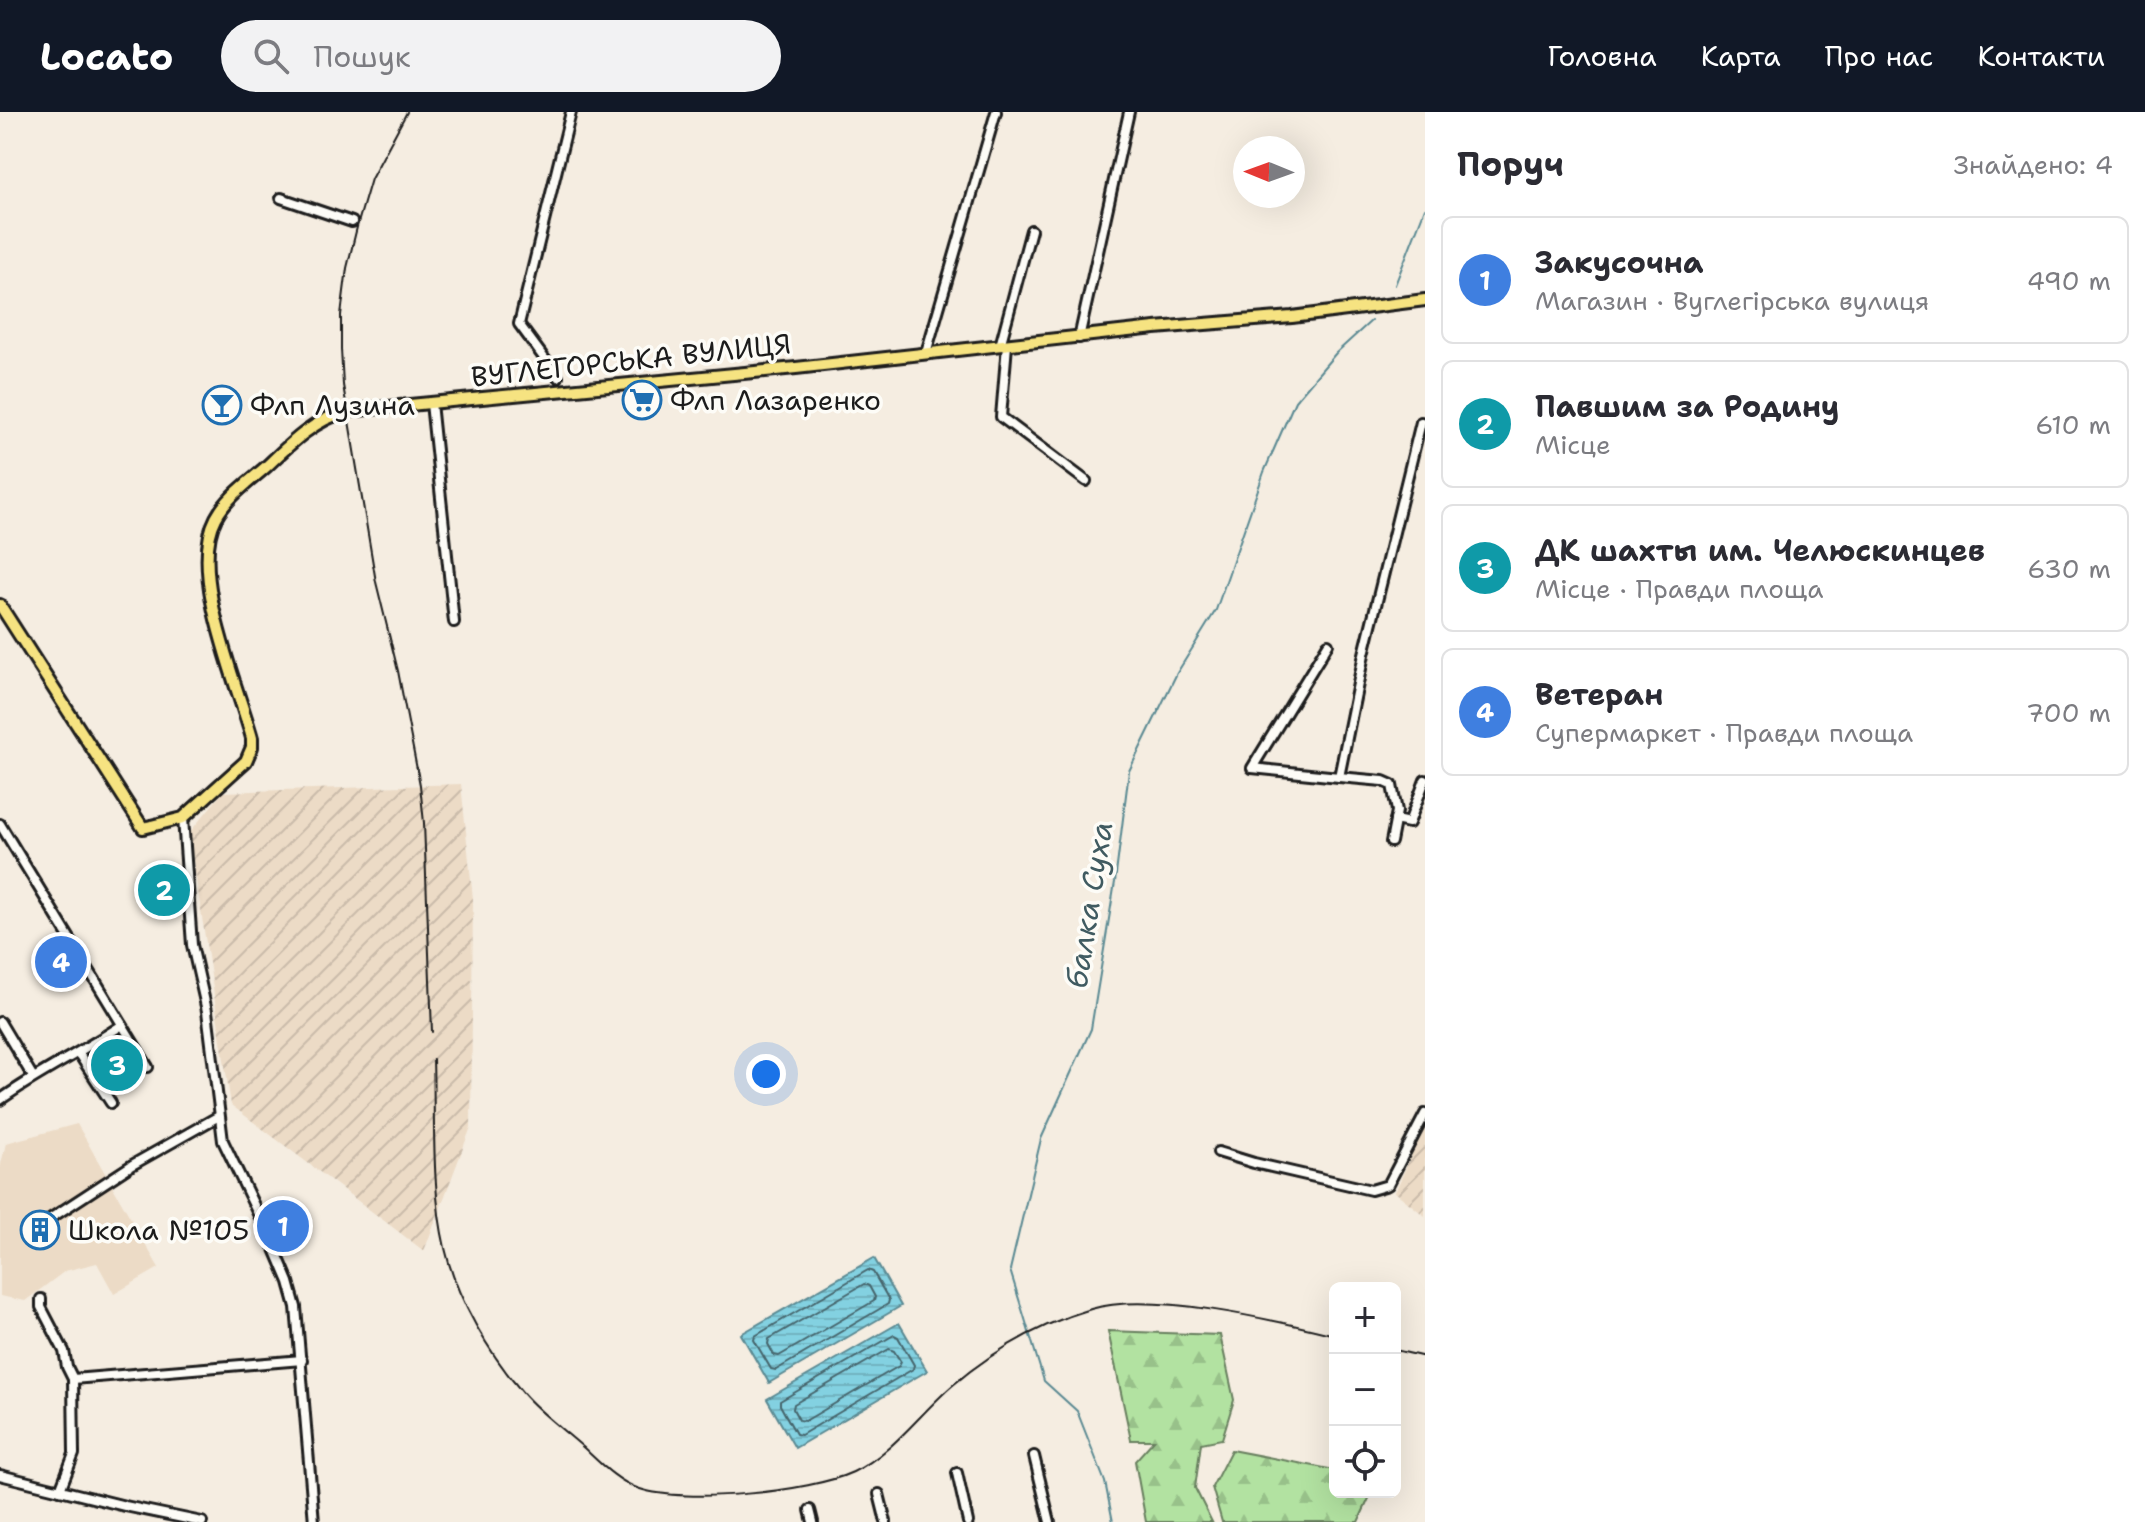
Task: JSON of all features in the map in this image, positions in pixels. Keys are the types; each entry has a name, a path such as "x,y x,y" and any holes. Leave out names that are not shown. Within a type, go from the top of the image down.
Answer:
{"main road":[{"name":"ВУГЛЕГОРСЬКА ВУЛИЦЯ","path":"183,818 241,766 252,747 212,603 207,569 209,538 215,520 226,504 285,448 328,416 347,411 1003,346 1425,300"},
{"path":"0,605 143,828 183,818"}],"street":[{"path":"558,377 519,324 571,112"},
{"path":"926,353 996,112"},
{"path":"1079,338 1129,112"},
{"path":"281,198 352,222"},
{"path":"1031,230 1003,346 1001,417 1086,481"},
{"path":"431,403 454,622"},
{"path":"1339,777 1364,654 1421,422"},
{"path":"1328,644 1252,768 1390,782 1394,789 1395,820 1391,842"},
{"path":"1395,820 1409,823 1425,780"},
{"path":"183,818 192,945 207,1011 223,1141 289,1282 296,1307 314,1522"},
{"path":"0,824 148,1067"},
{"path":"0,1022 33,1077"},
{"path":"0,1100 122,1025"},
{"path":"79,1054 111,1103"},
{"path":"1218,1152 1371,1190 1388,1185 1425,1114"},
{"path":"51,1218 132,1165 219,1116"},
{"path":"41,1299 41,1307 64,1351 73,1379 74,1454 60,1490"},
{"path":"73,1379 302,1360"},
{"path":"1034,1456 1050,1522"},
{"path":"957,1473 968,1522"},
{"path":"0,1475 202,1522"},
{"path":"879,1494 886,1522"},
{"path":"810,1510 813,1522"}],"shaded area":[{"path":"461,784 473,899 471,1127 424,1251 231,1105 189,833 223,792"},
{"path":"77,1124 159,1268 114,1294 97,1263 65,1271 25,1301 0,1296 0,1168 6,1143"},
{"path":"1425,1125 1425,1216 1395,1192"}],"green space":[{"path":"1108,1331 1220,1335 1234,1400 1222,1439 1201,1443 1195,1488 1212,1522 1146,1522 1135,1461 1154,1440 1131,1440"},
{"path":"1231,1450 1329,1469 1329,1498 1369,1498 1358,1522 1222,1522 1212,1487"}],"water":[{"path":"874,1258 901,1306 769,1383 741,1334"},
{"path":"899,1323 927,1371 795,1448 767,1399"}],"waterway":[{"name":"балка Суха","path":"1395,285 1425,208"},
{"name":"балка Суха","path":"1113,1522 1105,1482 1077,1411 1044,1381 1010,1270 1041,1139 1091,1029 1129,771 1177,673 1216,610 1264,472 1295,401 1336,353 1371,321"}],"railway":[{"path":"407,112 371,179 358,223 347,268 341,315 341,349 343,385 376,582 398,671 420,785 432,1032"},
{"path":"433,1059 436,1178 441,1225 450,1267 466,1306 498,1361 530,1400 610,1472 640,1489 686,1495 747,1494 808,1485 853,1472 881,1454 953,1385 984,1361 1035,1331 1091,1309 1116,1304 1178,1305 1247,1315 1329,1334"},
{"path":"1401,1351 1425,1357"}],"place":[{"name":"Флп Лазаренко","path":"642,400"},
{"name":"Флп Лузина","path":"222,405"},
{"name":"Павшим за Родину","path":"164,890"},
{"name":"Ветеран","path":"61,962"},
{"name":"ДК шахты им. Челюскинцев","path":"117,1065"},
{"name":"Закусочна","path":"283,1226"},
{"name":"Школа №105","path":"40,1230"}]}
